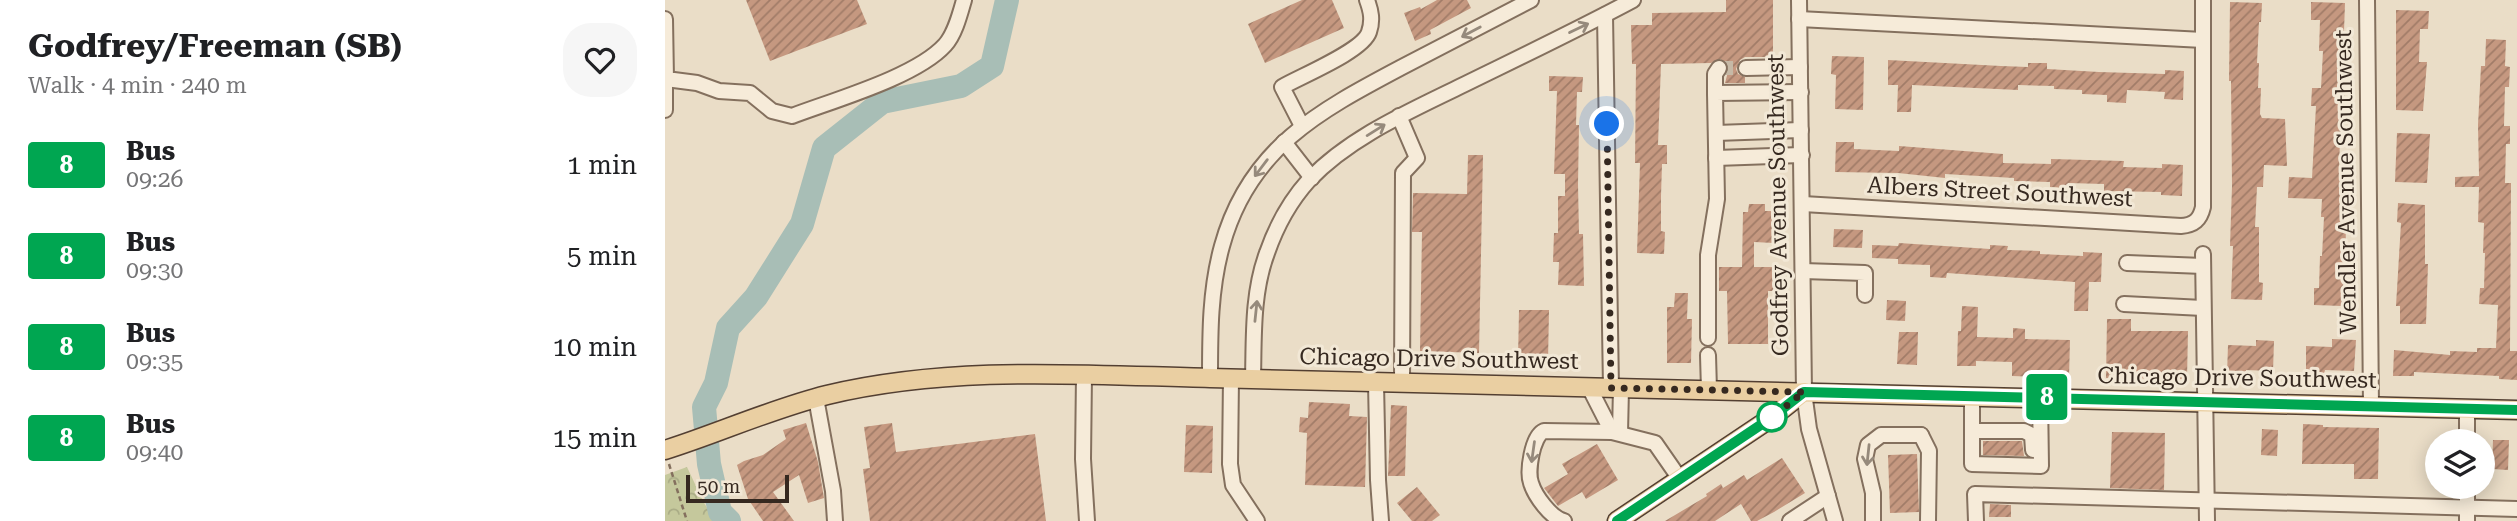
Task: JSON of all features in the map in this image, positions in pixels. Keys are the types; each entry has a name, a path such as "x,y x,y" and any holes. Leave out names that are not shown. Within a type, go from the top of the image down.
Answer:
{"main road":[{"name":"Chicago Drive Southwest","path":"669,452 727,428 816,398 933,378 994,375 1231,378 2517,410"},
{"path":"1617,521 1771,418 1804,392"}],"street":[{"path":"666,79 698,83 719,91 750,93 772,111 792,116 916,68 946,44 964,0"},
{"path":"1302,126 1282,87 1360,46 1369,34 1372,17 1367,0"},
{"path":"1210,378 1212,295 1222,244 1240,202 1256,174 1284,142 1336,102 1531,0"},
{"path":"1253,379 1257,297 1266,255 1287,209 1312,178 1340,154 1399,116 1633,0"},
{"name":"Godfrey Avenue Southwest","path":"1799,0 1804,392 1809,429 1835,521"},
{"path":"1799,19 2203,40 2203,0"},
{"name":"Wendler Avenue Southwest","path":"2367,0 2371,406"},
{"path":"1605,15 1616,433"},
{"path":"665,19 665,110"},
{"name":"Albers Street Southwest","path":"1803,204 2181,226 2193,223 2200,217 2203,207 2203,40"},
{"path":"1747,68 1800,67"},
{"path":"1708,338 1708,255 1717,199 1715,74 1719,68"},
{"path":"1715,93 1801,92"},
{"path":"1399,116 1417,158 1403,173 1402,384"},
{"path":"1716,133 1801,130"},
{"path":"1284,142 1312,178"},
{"path":"1716,159 1802,155"},
{"path":"2127,263 2203,260 2207,521"},
{"path":"1803,271 1865,273 1865,295"},
{"path":"2124,304 2203,307"},
{"path":"1708,355 1709,390"},
{"path":"1084,375 1083,459 1087,521"},
{"path":"1231,378 1230,464 1233,485 1257,521"},
{"path":"1376,383 1381,521"},
{"path":"1589,387 1616,433"},
{"path":"1972,396 1972,464 2041,466 2040,397"},
{"path":"816,398 833,491 835,521"},
{"path":"2467,409 2467,429"},
{"path":"1564,521 1559,520 1537,496 1529,481 1534,441 1539,433 1544,431 1616,433 1654,443 1680,479"},
{"path":"1972,431 2024,432 2032,435 2031,458 2023,465"},
{"path":"1876,517 1866,464 1868,445 1881,435 1921,435"},
{"path":"1921,435 1921,521"},
{"path":"1921,435 1929,451 1928,521"},
{"path":"1976,521 1975,494 2207,500 2467,514 2517,509"},
{"path":"1790,521 1828,496"}],"path":[{"path":"669,452 687,521"}],"green space":[{"path":"687,467 715,521 665,521 665,475"}],"building":[{"path":"746,0 857,0 867,24 770,61"},
{"path":"1302,0 1332,0 1344,28 1265,63 1248,24"},
{"path":"1437,0 1467,0 1471,8 1415,41 1404,13 1420,7 1421,9"},
{"path":"1726,0 1773,0 1773,57 1745,57 1740,60 1736,69 1738,74 1745,77 1745,83 1725,83 1729,68 1727,63 1720,59 1711,63 1661,64 1658,145 1667,145 1667,164 1662,164 1661,196 1661,231 1665,232 1664,254 1637,253 1640,163 1635,163 1636,64 1632,64 1631,25 1652,25 1652,13 1726,12"},
{"path":"2230,2 2262,3 2257,63 2258,88 2261,88 2260,114 2262,118 2285,119 2287,166 2264,165 2263,187 2257,187 2255,227 2259,227 2259,282 2263,283 2262,300 2231,299 2233,246 2230,246"},
{"path":"2311,2 2345,3 2342,89 2345,89 2345,116 2344,135 2340,135 2339,172 2345,172 2346,257 2342,306 2314,305 2314,288 2319,288 2322,256 2322,199 2288,198 2289,177 2312,178 2316,106 2311,106 2312,88 2321,88 2323,51 2319,51 2320,20 2311,20"},
{"path":"2396,10 2429,11 2428,29 2420,29 2419,62 2427,62 2423,111 2396,110"},
{"path":"2486,39 2506,40 2505,66 2510,67 2509,87 2505,87 2504,126 2510,126 2510,144 2506,144 2505,183 2511,183 2510,351 2517,351 2517,380 2499,379 2499,376 2414,372 2414,376 2393,376 2394,350 2450,355 2450,351 2477,352 2477,348 2496,348 2498,305 2479,304 2480,288 2484,288 2485,253 2484,223 2478,222 2479,187 2455,187 2455,177 2479,176 2481,66 2485,66"},
{"path":"1832,56 1864,57 1863,110 1835,109 1836,75 1831,74"},
{"path":"1888,60 2028,67 2028,63 2047,63 2047,69 2099,72 2165,74 2165,70 2184,71 2183,100 2164,99 2165,92 2127,90 2126,103 2107,102 2107,95 2082,94 2082,90 2054,89 2054,86 2018,85 2018,90 1912,85 1911,112 1897,112 1898,85 1888,85"},
{"path":"1549,76 1583,77 1582,92 1577,92 1576,125 1579,125 1579,234 1583,234 1584,286 1558,285 1559,262 1553,262 1554,233 1558,233 1558,196 1565,196 1565,174 1554,174 1557,91 1549,91"},
{"path":"2397,133 2430,134 2427,183 2395,182"},
{"path":"1836,142 1854,142 1854,149 1899,151 1899,146 2003,154 2003,163 2051,164 2051,159 2124,161 2123,167 2162,168 2162,164 2183,165 2182,196 2161,195 2161,192 2104,191 2104,184 2068,183 2068,188 2050,187 2050,182 2014,181 2014,178 1945,174 1945,178 1898,173 1835,172"},
{"path":"1468,155 1483,155 1479,353 1420,351 1422,232 1412,232 1413,193 1467,194"},
{"path":"2398,203 2425,205 2425,264 2428,264 2426,324 2400,324 2400,306 2396,306 2401,223 2397,222"},
{"path":"1749,204 1765,204 1765,211 1775,211 1774,243 1754,242 1754,267 1775,267 1775,291 1768,291 1768,344 1728,344 1727,291 1719,291 1719,267 1742,267 1743,212 1748,212"},
{"path":"1834,229 1863,230 1862,248 1833,247"},
{"path":"1899,243 1990,249 1990,245 2008,246 2007,250 2040,251 2040,254 2083,256 2083,252 2102,253 2101,282 2089,282 2088,311 2074,311 2075,282 1947,273 1946,278 1930,277 1930,265 1898,264 1898,259 1872,258 1872,245 1898,246"},
{"path":"1675,293 1688,293 1687,319 1692,319 1691,363 1667,363 1667,307 1674,307"},
{"path":"1887,300 1906,301 1905,321 1886,320"},
{"path":"1962,306 1978,307 1977,337 2013,338 2013,328 2025,329 2025,339 2070,340 2069,378 2012,376 2012,362 1976,361 1976,366 1957,366"},
{"path":"1519,310 1549,310 1548,361 1518,360"},
{"path":"2107,319 2131,319 2131,331 2188,331 2187,379 2106,378"},
{"path":"1899,332 1918,332 1917,365 1897,364"},
{"path":"2332,339 2356,340 2354,371 2325,370 2324,374 2306,374 2306,346 2332,347"},
{"path":"2256,340 2274,341 2273,371 2246,370 2246,376 2227,375 2228,345 2256,346"},
{"path":"1309,402 1350,404 1349,416 1367,417 1365,487 1305,485 1307,433 1299,432 1300,417 1308,418"},
{"path":"1391,405 1407,406 1405,476 1388,476"},
{"path":"806,423 818,462 824,498 808,503 799,475 773,492 794,521 763,521 748,499 737,465 763,455 786,439 783,430"},
{"path":"892,423 896,452 1035,434 1046,521 870,521 863,469 870,468 864,427"},
{"path":"2303,424 2379,428 2378,479 2354,479 2354,464 2302,464"},
{"path":"1186,425 1213,426 1212,473 1184,472"},
{"path":"2262,429 2278,430 2277,456 2261,455"},
{"path":"2112,432 2165,433 2164,490 2110,488"},
{"path":"2495,440 2509,440 2508,470 2495,469"},
{"path":"1983,441 2022,441 2024,456 1983,455"},
{"path":"1597,444 1618,480 1586,499 1582,492 1558,506 1544,488 1568,474 1562,464"},
{"path":"1917,454 1919,512 1890,513 1888,455"},
{"path":"1782,458 1805,493 1774,512 1757,521 1751,521 1741,504 1715,521 1665,521 1707,496 1706,494 1721,484 1723,488 1744,475 1747,480"},
{"path":"1417,487 1440,515 1432,521 1412,521 1397,503"},
{"path":"1990,504 2011,505 2011,517 1989,517"}],"waterway":[{"path":"729,521 720,512 709,464 704,407 716,383 728,328 756,297 802,224 824,148 882,102 961,86 992,66 1007,0"}],"tunnel":[{"path":"1719,68 1746,68"}],"bus line":[{"name":"8","path":"1617,521 1771,418 1804,392 2517,410"}],"route":[{"path":"1607,124 1611,388 1804,392 1772,417"}]}
